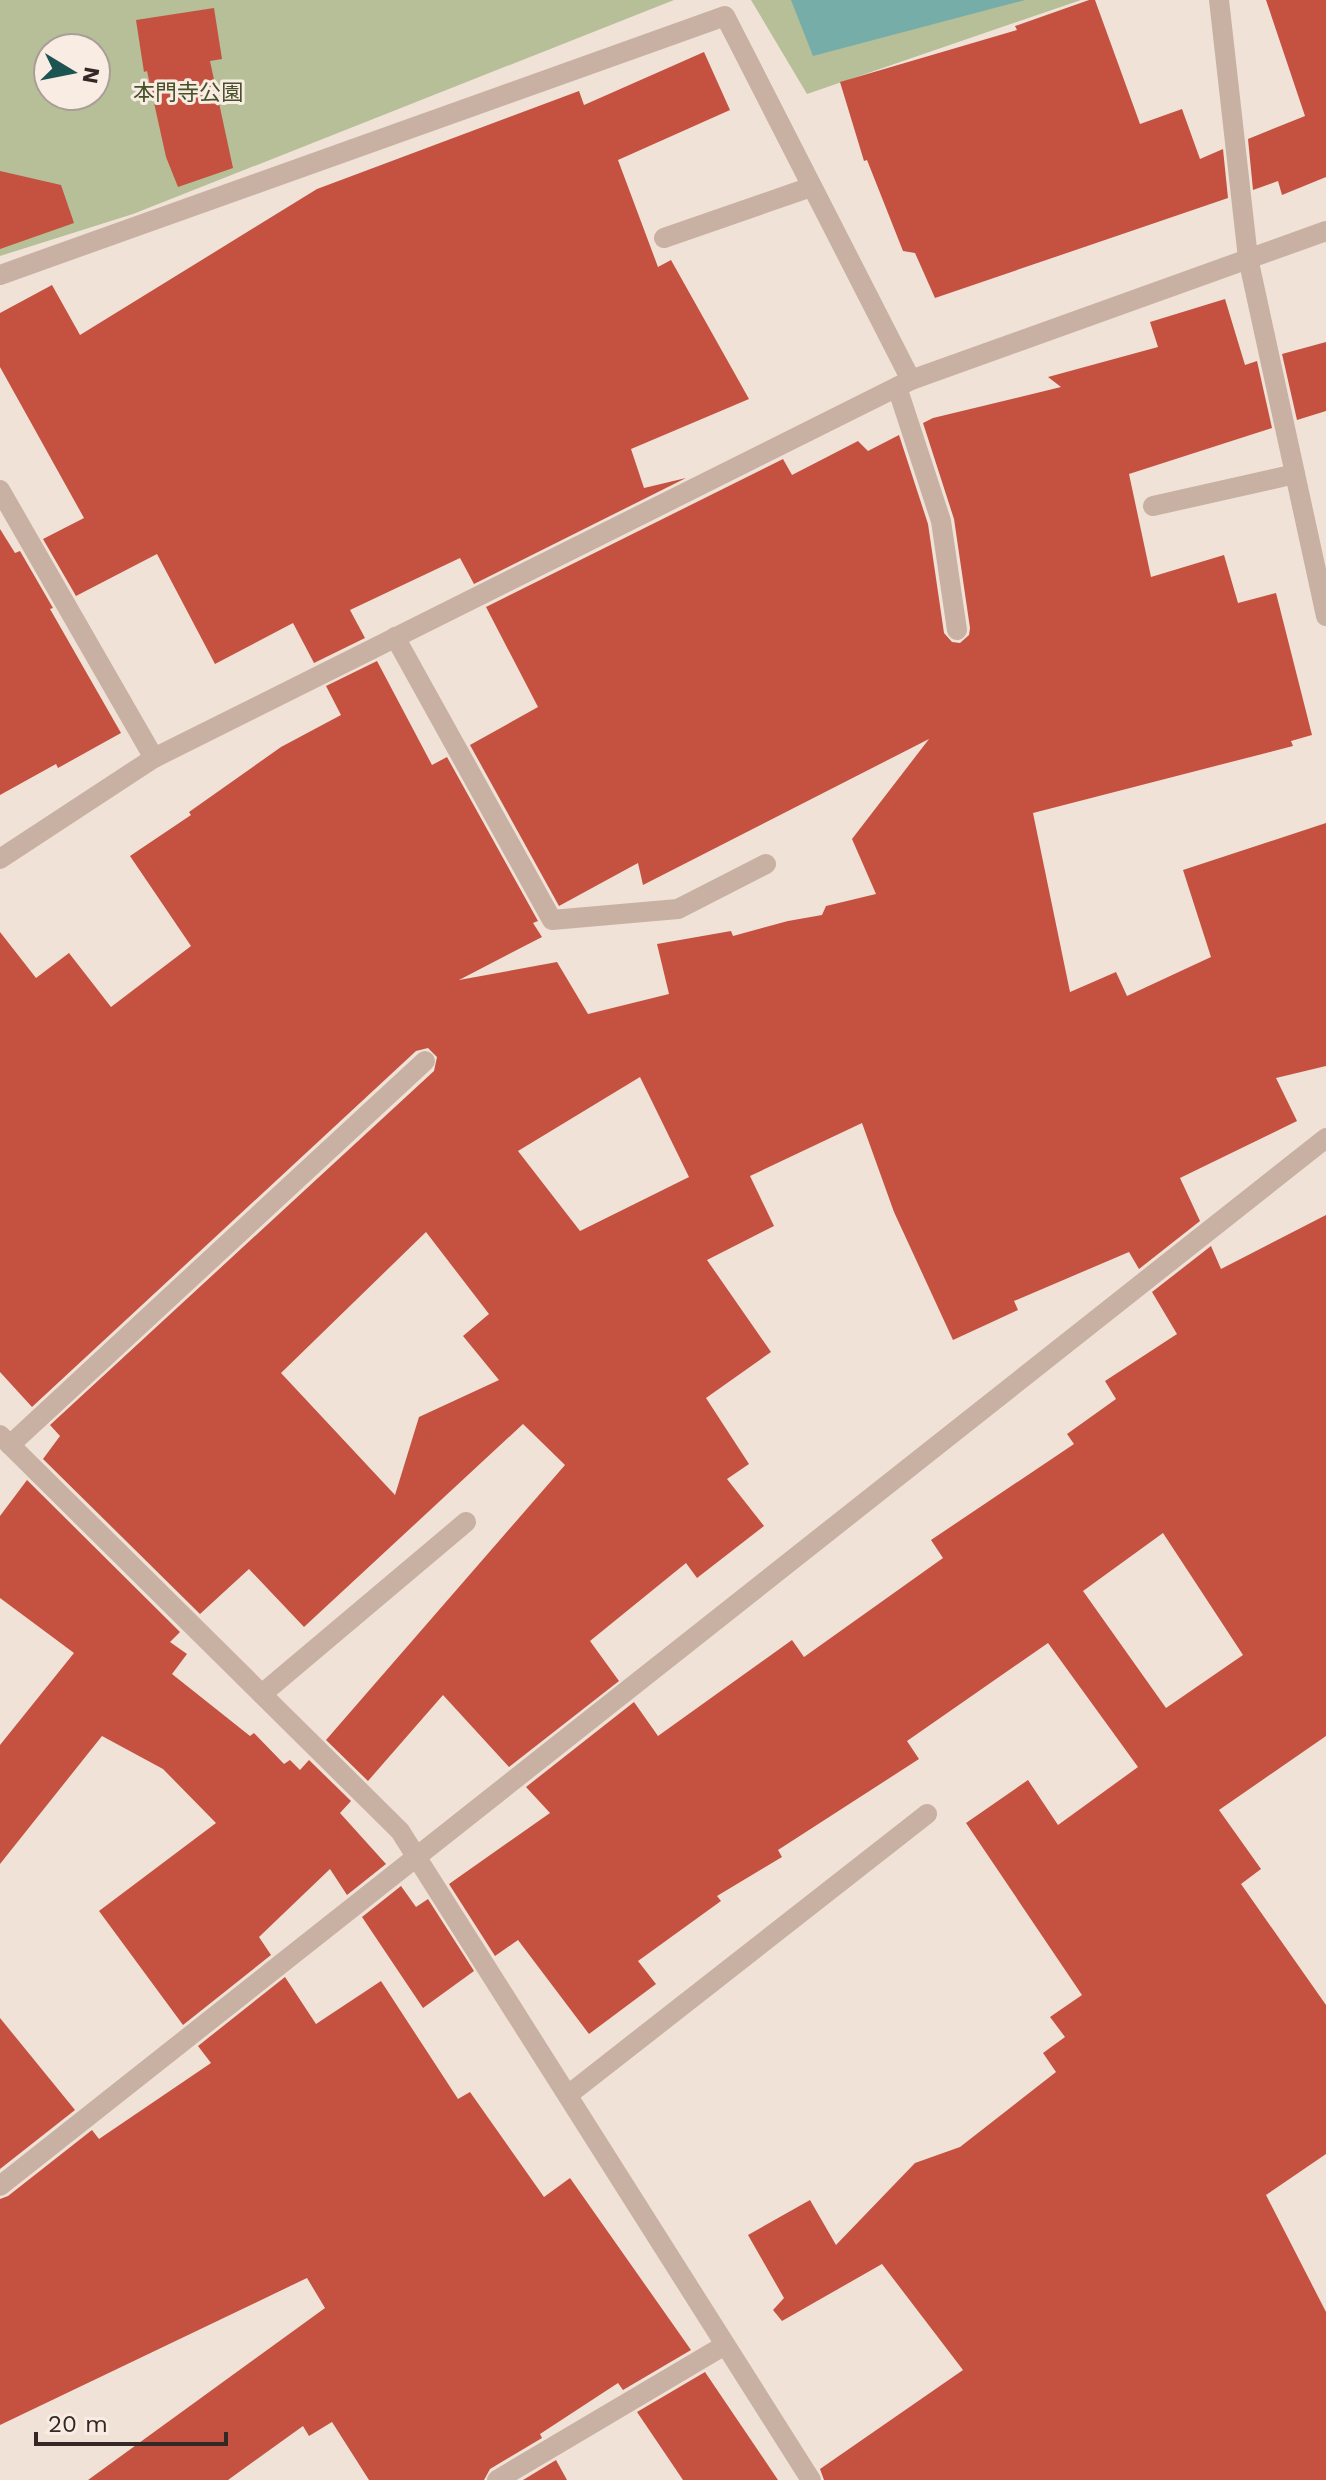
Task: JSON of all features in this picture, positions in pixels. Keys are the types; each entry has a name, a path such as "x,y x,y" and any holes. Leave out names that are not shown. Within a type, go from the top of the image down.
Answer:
{"street":[{"path":"1219,0 1248,258 1326,616"},
{"path":"0,275 725,16 904,383 941,521 957,630"},
{"path":"664,238 811,187"},
{"path":"0,859 154,758 904,383 1326,231"},
{"path":"1153,506 1295,474"},
{"path":"0,490 154,758"},
{"path":"395,637 552,920 678,909 766,864"},
{"path":"425,1061 5,1440 400,1831 811,2480"},
{"path":"0,2186 1326,1138"},
{"path":"262,1694 466,1522"},
{"path":"568,2095 927,1814"},
{"path":"497,2480 725,2345"}],"green space":[{"name":"本門寺公園","path":"0,0 674,0 133,214 0,256"},
{"path":"751,0 1081,0 807,94"}],"water":[{"path":"791,0 1025,0 813,56"}],"building":[{"path":"1095,0 1140,124 1182,109 1200,159 1223,149 1228,198 935,298 915,253 903,251 867,160 864,161 840,82 1017,30 1015,26"},
{"path":"1266,0 1326,0 1326,177 1282,195 1278,181 1253,190 1248,139 1305,116"},
{"path":"214,8 222,59 210,61 233,168 178,187 166,157 147,71 144,72 136,20"},
{"path":"704,52 730,110 618,160 658,267 671,260 749,399 631,449 644,488 686,478 474,584 460,558 350,610 365,638 314,663 293,623 215,664 157,554 76,596 43,539 84,518 0,367 0,313 52,285 80,335 317,189 579,91 584,105"},
{"path":"0,171 61,185 74,223 0,249"},
{"path":"1225,299 1245,365 1257,361 1272,428 1129,474 1151,577 1224,555 1238,603 1276,593 1312,735 1291,741 1293,746 1033,813 1070,992 1116,972 1127,996 1211,957 1183,870 1326,823 1326,1066 1276,1078 1297,1121 1180,1178 1200,1221 1139,1269 1129,1252 1014,1301 1018,1310 953,1340 894,1212 862,1123 750,1176 774,1226 707,1260 771,1352 706,1398 749,1464 727,1479 764,1526 697,1578 686,1563 590,1641 619,1681 509,1767 443,1695 368,1781 326,1740 565,1465 523,1424 304,1627 249,1569 200,1614 43,1459 60,1436 50,1425 434,1071 437,1057 428,1048 416,1051 32,1407 0,1372 0,932 36,978 69,953 111,1007 191,946 130,856 191,815 189,812 281,747 341,715 326,686 377,661 432,765 447,757 538,921 533,923 542,937 459,980 557,962 588,1014 669,994 657,944 731,931 733,936 822,915 826,906 876,894 852,839 929,739 643,885 638,863 559,906 470,745 538,707 486,607 783,459 792,475 858,441 868,451 899,435 928,524 944,633 952,642 960,643 969,635 970,628 954,519 923,423 1061,387 1048,377 1158,347 1150,322","holes":["640,1077 689,1177 580,1231 518,1151","426,1232 489,1314 463,1336 499,1380 419,1417 395,1495 281,1373"]},
{"path":"1326,342 1326,411 1297,420 1282,354"},
{"path":"0,529 15,553 20,551 121,733 58,768 56,764 0,795"},
{"path":"1326,1215 1326,1736 1219,1810 1261,1869 1241,1884 1326,2005 1326,2154 1266,2195 1326,2312 1326,2480 824,2480 820,2469 963,2370 882,2264 782,2321 773,2310 784,2298 748,2235 810,2200 836,2245 915,2163 960,2147 1056,2072 1043,2053 1065,2037 1050,2017 1082,1995 966,1823 1028,1780 1058,1825 1138,1767 1048,1643 907,1741 919,1759 778,1850 782,1857 717,1896 721,1901 638,1961 656,1984 589,2034 518,1940 495,1956 449,1884 550,1813 526,1787 634,1702 658,1736 792,1640 804,1657 943,1558 931,1540 1074,1444 1067,1434 1116,1399 1105,1381 1177,1334 1152,1292 1211,1246 1221,1269","holes":["1163,1533 1243,1655 1166,1708 1083,1591"]},
{"path":"27,1480 180,1632 170,1642 187,1654 172,1674 250,1736 254,1733 284,1764 290,1760 300,1770 309,1760 351,1801 340,1813 386,1864 347,1895 330,1869 259,1937 271,1955 183,2025 99,1911 216,1823 163,1769 102,1736 0,1864 0,1745 74,1653 0,1598 0,1516"},
{"path":"401,1886 416,1907 428,1899 474,1971 423,2008 362,1917"},
{"path":"285,1977 316,2024 381,1981 458,2099 470,2092 544,2197 570,2178 691,2350 623,2390 618,2383 540,2434 542,2438 490,2469 484,2480 369,2480 332,2422 309,2436 303,2426 228,2480 88,2480 325,2308 307,2278 0,2425 0,2199 8,2196 92,2130 99,2139 211,2063 198,2046"},
{"path":"0,2018 75,2110 0,2169"},
{"path":"705,2372 778,2480 683,2480 637,2412"},
{"path":"556,2460 567,2480 523,2480"}]}
